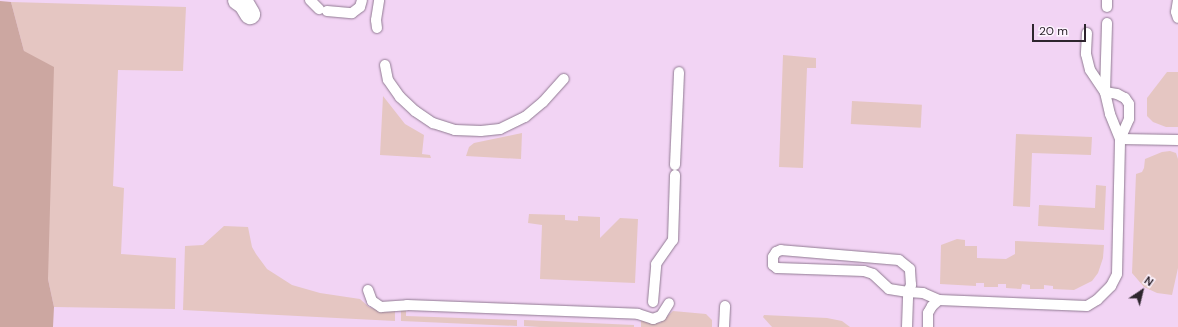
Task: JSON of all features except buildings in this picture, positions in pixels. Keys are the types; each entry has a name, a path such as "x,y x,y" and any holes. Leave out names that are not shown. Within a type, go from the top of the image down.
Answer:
{"lane":[{"path":"310,0 323,10 352,13 360,7 362,0"},
{"path":"377,0 377,28"},
{"path":"1178,0 1176,12 1178,18"},
{"path":"1107,23 1105,92 1110,114 1120,139"},
{"path":"907,327 908,292 911,286 910,269 899,260 781,250 776,252 773,257 773,265 777,268 864,271 873,274 889,289 908,292 923,293 939,300 1087,306 1097,300 1111,286 1116,274 1120,139 1129,119 1129,104 1121,96 1105,92 1090,70 1086,54 1087,33"},
{"path":"384,65 388,80 400,97 415,111 433,124 455,130 481,131 500,128 525,117 543,102 564,79"},
{"path":"653,302 656,264 673,240 679,72"},
{"path":"1120,139 1178,140"},
{"path":"368,290 372,301 381,307 407,305 638,314 653,319 661,316 669,303"},
{"path":"928,327 928,313 932,306 939,300"},
{"path":"724,327 725,306"}],"shaded area":[{"path":"0,0 1178,0 1178,327 0,327"},
{"path":"0,1 11,2 24,51 54,67 48,279 54,307 53,327 0,327"},
{"path":"11,2 186,7 183,71 118,70 113,186 124,188 121,254 176,258 175,309 54,307 48,279 24,51"},
{"path":"783,55 816,58 816,68 807,68 803,168 779,167"},
{"path":"1167,72 1178,72 1178,127 1166,127 1153,122 1147,116 1147,98"},
{"path":"383,96 405,124 424,135 422,154 430,155 431,158 380,155"},
{"path":"852,101 922,105 921,128 851,124"},
{"path":"522,133 521,159 466,156 469,147 474,143"},
{"path":"1016,134 1092,137 1091,155 1032,153 1030,207 1013,206"},
{"path":"1170,151 1176,153 1178,159 1178,268 1172,295 1157,293 1144,287 1132,273 1136,174 1142,172 1145,159 1162,152"},
{"path":"1096,185 1106,186 1104,230 1038,226 1039,205 1095,208"},
{"path":"529,214 565,215 565,220 578,221 578,216 600,217 600,238 620,218 638,219 635,283 540,279 542,225 528,223"},
{"path":"224,226 248,227 252,247 267,269 292,285 320,293 360,299 369,307 380,311 389,312 395,310 395,321 183,310 185,246 203,245"},
{"path":"957,239 965,240 965,246 977,246 977,258 1006,259 1015,254 1015,241 1104,245 1103,258 1098,273 1092,281 1074,290 1053,289 1053,286 1044,285 1044,289 1030,289 1030,285 1022,284 1021,289 1006,288 1006,284 998,284 998,287 984,287 984,283 976,283 976,286 940,284 941,245"},
{"path":"401,309 406,309 406,316 517,320 517,326 401,321"},
{"path":"673,311 706,314 712,320 712,327 641,327 641,319 650,323 660,323"},
{"path":"764,315 827,318 842,321 850,327 772,327 763,317"},
{"path":"524,320 634,325 634,327 524,326"}]}
